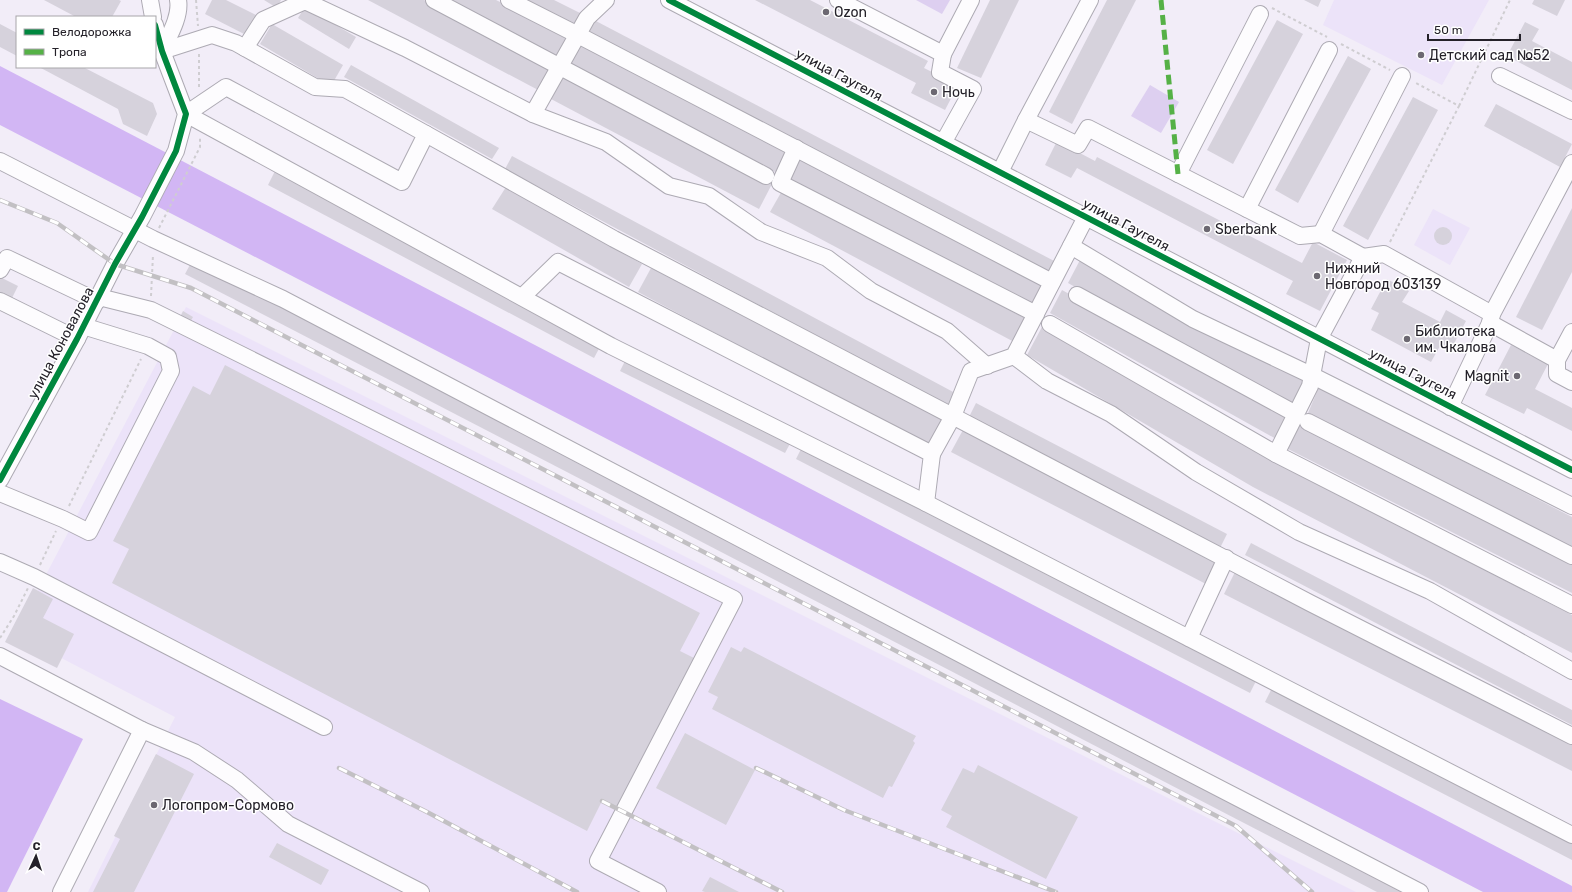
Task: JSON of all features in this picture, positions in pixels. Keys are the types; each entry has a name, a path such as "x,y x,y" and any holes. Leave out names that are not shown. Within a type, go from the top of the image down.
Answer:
{"street":[{"path":"150,0 153,16"},
{"path":"162,51 179,7 178,0"},
{"path":"434,0 766,176"},
{"path":"509,0 1052,282"},
{"path":"533,114 587,18 606,0"},
{"name":"улица Гаугеля","path":"669,0 1572,470"},
{"path":"838,0 856,4 943,54"},
{"path":"943,143 973,89 940,72 943,54 971,0"},
{"path":"1000,172 1090,0"},
{"path":"245,48 263,20 312,2 533,114 606,142 669,186 709,196 761,232 828,258 871,291 947,331 987,366"},
{"path":"1178,174 1260,14"},
{"path":"156,29 162,51 186,114 611,346 926,503 1572,834"},
{"path":"162,51 212,35 236,43 315,87 344,89 614,239 1226,558 1572,736"},
{"path":"1247,209 1329,50"},
{"path":"1321,234 1402,76"},
{"path":"1500,76 1572,111"},
{"path":"186,114 226,87 402,182 426,134"},
{"name":"улица Коновалова","path":"0,480 80,333 176,151 186,114"},
{"path":"1026,120 1078,145 1088,128 1300,236 1321,234 1363,257 1384,254 1491,318 1557,360"},
{"path":"796,148 780,183 1036,314"},
{"path":"0,161 138,223 153,239 283,299 971,660 1420,892"},
{"path":"1450,407 1491,318 1572,163"},
{"path":"926,503 932,454 953,416 971,371 1014,356 1086,217"},
{"path":"1071,246 1193,319 1311,375 1572,506"},
{"path":"1276,454 1302,418 1319,339 1363,257"},
{"path":"2,261 98,299 151,310 734,599 598,861 658,892"},
{"path":"522,297 558,262 932,454"},
{"path":"1077,295 1302,418 1572,556"},
{"path":"0,301 80,333 148,346 168,357 171,370 89,532 63,519 0,493"},
{"path":"1050,324 1276,454 1572,606"},
{"path":"1572,332 1557,360 1557,374 1572,382"},
{"path":"1014,356 1047,381 1111,414 1196,472 1298,532 1430,590 1572,671"},
{"path":"1189,638 1226,558"},
{"path":"0,562 34,577 324,727"},
{"path":"0,656 142,730 194,752 237,780 288,824 421,892"},
{"path":"61,892 142,730"}],"path":[{"path":"196,0 200,104"},
{"path":"1459,106 1510,0"},
{"path":"151,310 153,239 200,148 200,121"},
{"path":"0,638 14,616 34,577 148,346"}],"shaded area":[{"path":"916,0 950,0 942,14"},
{"name":"Детский сад №52","path":"1334,0 1489,0 1442,85 1323,25"},
{"path":"0,66 1572,886 1572,892 1483,892 0,125"},
{"path":"1150,85 1179,102 1161,133 1131,116"},
{"path":"1433,209 1470,228 1450,265 1414,245"},
{"path":"186,307 1356,892 88,892 175,717 15,634"},
{"path":"0,699 83,739 7,892 0,892"}],"building":[{"path":"44,0 121,1 113,16 74,16"},
{"path":"212,0 226,0 256,15 246,35 205,14"},
{"path":"264,0 281,0 277,8"},
{"path":"368,0 424,0 552,68 540,91"},
{"path":"443,0 496,0 569,37 557,61"},
{"path":"523,0 554,0 584,15 578,27"},
{"path":"755,0 810,0 928,61 924,68 958,85 945,110 911,93 916,83"},
{"path":"990,0 1019,0 981,78 957,68"},
{"path":"1107,0 1136,0 1072,124 1049,112"},
{"path":"1304,0 1321,0 1318,7"},
{"path":"1534,0 1565,0 1557,16 1532,4"},
{"path":"305,7 356,37 349,49 298,18"},
{"path":"594,20 1058,263 1053,274 588,31"},
{"path":"1277,20 1303,34 1233,164 1207,150"},
{"path":"1525,22 1539,29 1532,41 1572,62 1572,90 1507,56"},
{"path":"0,24 16,32 16,55 0,47"},
{"path":"272,24 343,65 331,86 260,44"},
{"path":"582,41 790,150 777,173 570,65"},
{"path":"1348,56 1371,69 1298,203 1275,190"},
{"path":"351,65 499,148 492,159 344,77"},
{"path":"41,68 85,68 153,103 157,114 147,136 123,124 118,109"},
{"path":"564,74 772,184 759,209 551,99"},
{"path":"1413,97 1438,110 1368,240 1343,226"},
{"path":"1496,104 1572,144 1560,167 1484,126"},
{"path":"1057,141 1095,161 1097,157 1302,263 1313,242 1347,260 1320,311 1286,294 1293,281 1077,168 1071,178 1045,165"},
{"path":"800,155 1045,283 1033,307 788,178"},
{"path":"512,156 957,394 950,407 505,169"},
{"path":"275,171 601,345 594,358 268,185"},
{"path":"506,187 642,264 629,287 492,209"},
{"path":"783,189 1028,320 1016,343 770,212"},
{"path":"1572,208 1572,272 1542,330 1516,317"},
{"path":"1443,227 1447,228 1451,232 1451,240 1447,244 1443,245 1439,244 1435,240 1434,236 1435,232 1439,228"},
{"path":"1080,260 1307,382 1295,404 1179,345 1068,283"},
{"path":"192,261 1407,892 1377,892 185,274"},
{"path":"651,268 943,420 928,446 638,292"},
{"path":"0,277 18,286 11,300 0,294"},
{"path":"1387,279 1409,291 1402,302 1440,322 1446,310 1466,321 1450,351 1440,346 1431,362 1371,330 1379,313 1371,309"},
{"path":"1062,290 1291,418 1278,440 1050,313"},
{"path":"183,311 193,317 189,324 179,319"},
{"path":"1043,325 1282,466 1572,615 1572,653 1253,487 1027,355"},
{"path":"1511,345 1548,364 1535,389 1572,408 1572,431 1527,408 1524,414 1485,395"},
{"path":"627,357 792,440 785,453 620,371"},
{"path":"225,365 700,613 680,651 696,659 619,809 602,801 587,831 112,583 129,549 113,541 193,386 210,395"},
{"path":"1319,387 1572,517 1572,548 1308,413"},
{"path":"976,403 1227,534 1220,548 969,417"},
{"path":"1300,424 1572,562 1572,593 1288,449"},
{"path":"964,428 1219,559 1206,584 951,452"},
{"path":"803,445 1257,679 1250,693 796,459"},
{"path":"1251,543 1572,710 1572,725 1245,555"},
{"path":"1236,570 1572,741 1572,771 1224,594"},
{"path":"33,588 53,599 43,618 74,634 57,668 5,642"},
{"path":"731,647 741,652 744,647 916,736 913,741 915,743 892,787 889,786 883,798 712,709 718,697 708,692"},
{"path":"1273,686 1572,840 1572,860 1265,702"},
{"path":"685,733 755,770 726,825 656,788"},
{"name":"Логопром-Сормово","path":"156,754 194,774 134,892 93,892 120,839 114,836"},
{"path":"978,765 1078,817 1046,879 946,827 952,816 941,810 963,768 974,773"},
{"path":"277,843 329,870 321,885 269,857"},
{"path":"710,877 739,892 702,891"}],"railway":[{"path":"0,200 57,223 115,264 191,288 1236,826 1312,892"},
{"path":"339,768 427,812 577,892"},
{"path":"756,768 844,810 1056,892"},
{"path":"602,801 782,892"}],"marked path":[{"path":"1161,0 1178,174"}],"cycle path":[{"path":"669,0 1572,470"},
{"path":"0,480 77,339 115,264 142,217 176,151 186,114 162,51 156,29"}],"place":[{"name":"Ozon","path":"826,12"},
{"name":"Детский сад №52","path":"1421,55"},
{"name":"Ночь","path":"934,92"},
{"name":"Sberbank","path":"1207,229"},
{"name":"Нижний Новгород 603139","path":"1317,276"},
{"name":"Библиотека им. Чкалова","path":"1407,339"},
{"name":"Magnit","path":"1517,376"},
{"name":"Логопром-Сормово","path":"154,805"}]}
